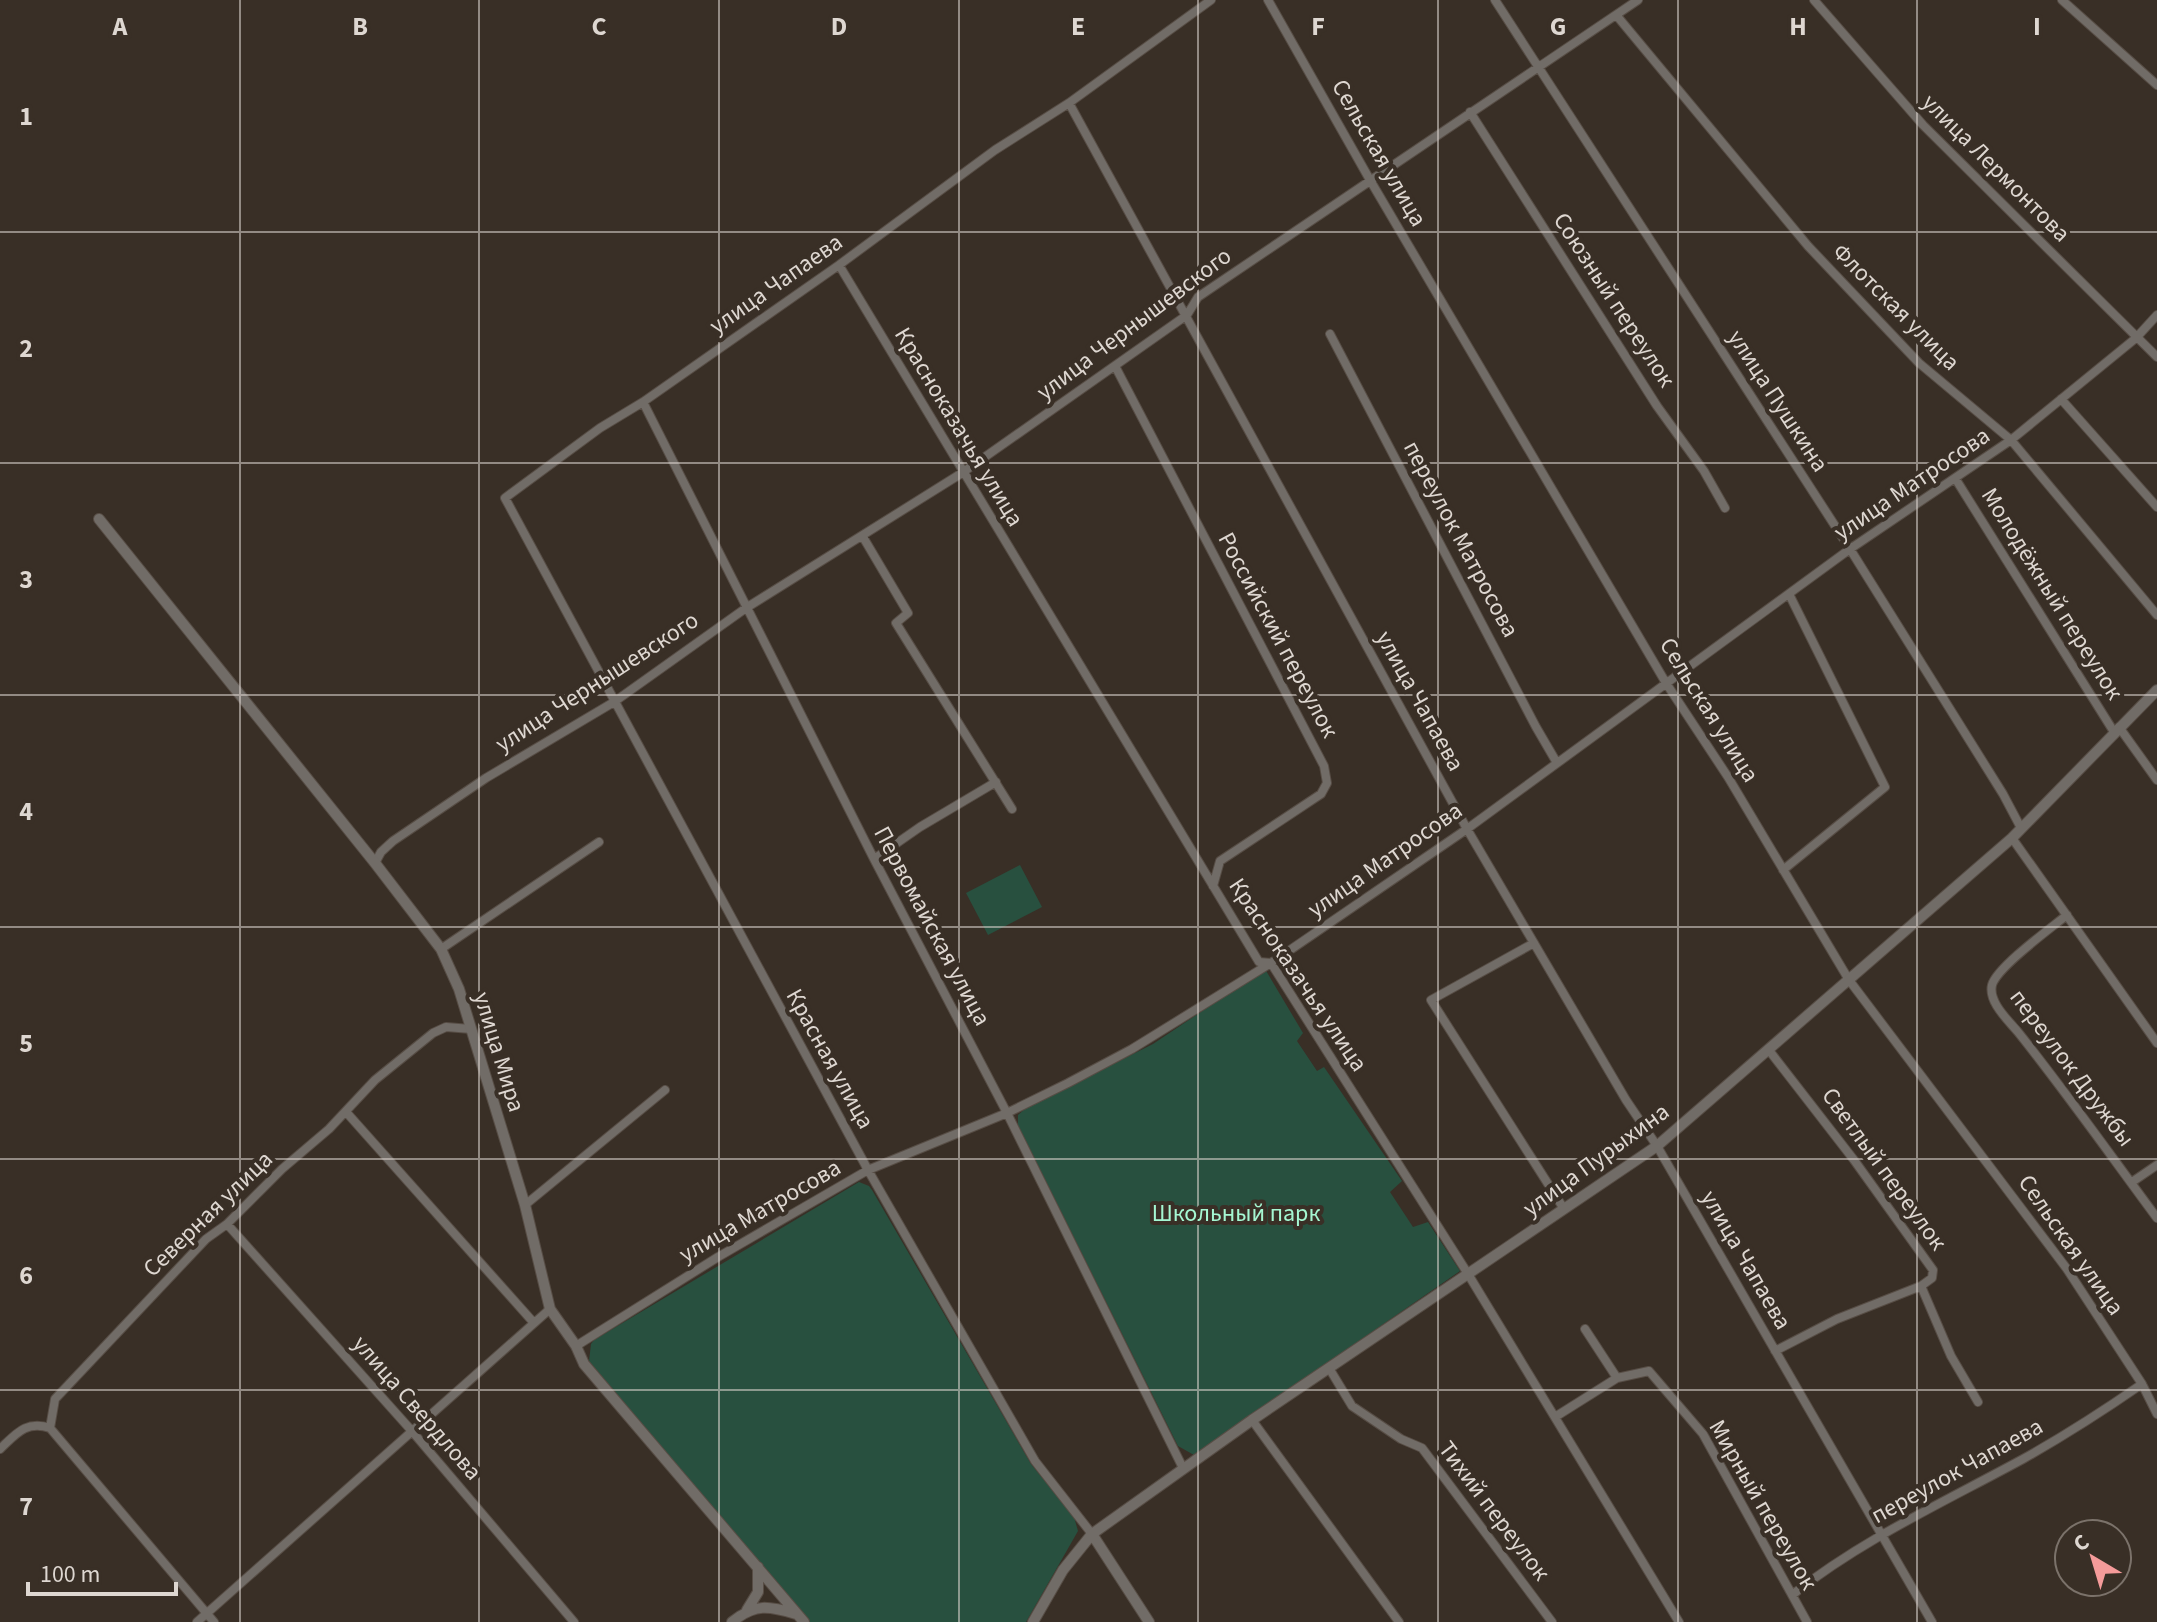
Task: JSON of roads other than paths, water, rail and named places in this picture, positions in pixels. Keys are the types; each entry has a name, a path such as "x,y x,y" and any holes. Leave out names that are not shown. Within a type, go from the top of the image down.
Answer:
{"street":[{"name":"улица Чапаева","path":"505,498 600,428 643,402 839,265 995,150 1069,103 1211,0"},
{"name":"Сельская улица","path":"1268,0 1370,180 1666,683 1728,777 1849,980 2067,1269 2142,1384 2157,1414"},
{"name":"улица Пушкина","path":"1495,0 1850,549 2003,794 2021,828"},
{"name":"улица Чернышевского","path":"375,863 393,841 474,786 614,702 746,608 962,473 1187,315 1198,297 1638,0"},
{"name":"улица Лермонтова","path":"1814,0 1923,125 2157,357"},
{"path":"2062,0 2157,85"},
{"name":"Флотская улица","path":"1617,16 1808,246 1919,363 2011,440 2157,615"},
{"name":"улица Чапаева","path":"1069,103 1467,829 1626,1100 1657,1146 1932,1622"},
{"name":"Союзный переулок","path":"1470,112 1725,508"},
{"name":"Красноказачья улица","path":"839,265 1259,962 1271,963 1468,1274 1679,1622"},
{"name":"улица Матросова","path":"576,1346 718,1257 868,1170 1007,1113 1132,1049 1271,963 1467,829 1850,549 2011,440 2136,338 2157,315"},
{"name":"переулок Матросова","path":"1330,334 1557,763"},
{"name":"Российский переулок","path":"1115,366 1324,766 1327,783 1321,794 1220,861 1213,886"},
{"path":"2061,399 2157,507"},
{"name":"Первомайская улица","path":"643,402 874,859 1007,1113 1183,1468"},
{"name":"Молодёжный переулок","path":"1955,478 2117,730 2157,780"},
{"name":"Красная улица","path":"505,498 868,1170 1035,1461 1092,1534 1149,1622"},
{"name":"улица Мира","path":"99,519 441,949 459,989 525,1205 550,1309 576,1346 584,1364 801,1618"},
{"path":"863,537 908,613 896,623 1012,809"},
{"path":"1783,870 1885,787 1789,594"},
{"name":"улица Пурыхина","path":"1033,1622 1063,1570 1092,1534 1252,1420 1657,1146 2012,838 2157,690"},
{"path":"874,859 920,827 996,782"},
{"path":"2012,838 2157,1043"},
{"path":"441,949 599,842"},
{"name":"переулок Дружбы","path":"2067,915 2026,947 2003,970 1993,982 1992,993 1996,1005 2157,1218"},
{"path":"1534,943 1431,1000 1564,1209"},
{"name":"Северная улица","path":"50,1428 55,1399 206,1239 227,1224 282,1169 347,1113 375,1080 433,1033 446,1027 471,1029"},
{"name":"Светлый переулок","path":"1768,1049 1854,1160 1933,1270 1932,1278 1921,1286 1951,1356 1978,1402"},
{"path":"525,1205 665,1090"},
{"path":"347,1113 534,1323"},
{"path":"2132,1182 2157,1165"},
{"name":"улица Свердлова","path":"227,1224 411,1430 574,1622"},
{"name":"улица Чапаева","path":"1775,1351 1837,1319 1921,1286"},
{"path":"197,1622 550,1309"},
{"path":"1555,1417 1617,1378 1585,1329"},
{"name":"Тихий переулок","path":"1329,1368 1352,1406 1401,1439 1422,1448 1552,1622"},
{"name":"Мирный переулок","path":"1617,1378 1649,1371 1703,1434 1807,1622"},
{"name":"переулок Чапаева","path":"1792,1595 1840,1559 2095,1417 2142,1384"},
{"path":"1252,1420 1399,1622"},
{"path":"0,1449 23,1427 38,1424 50,1428 214,1622"},
{"path":"732,1622 747,1610 758,1592 758,1566"},
{"path":"747,1610 775,1608 801,1618"}],"park label":[{"name":"Школьный парк","path":"1236,1213"}]}
